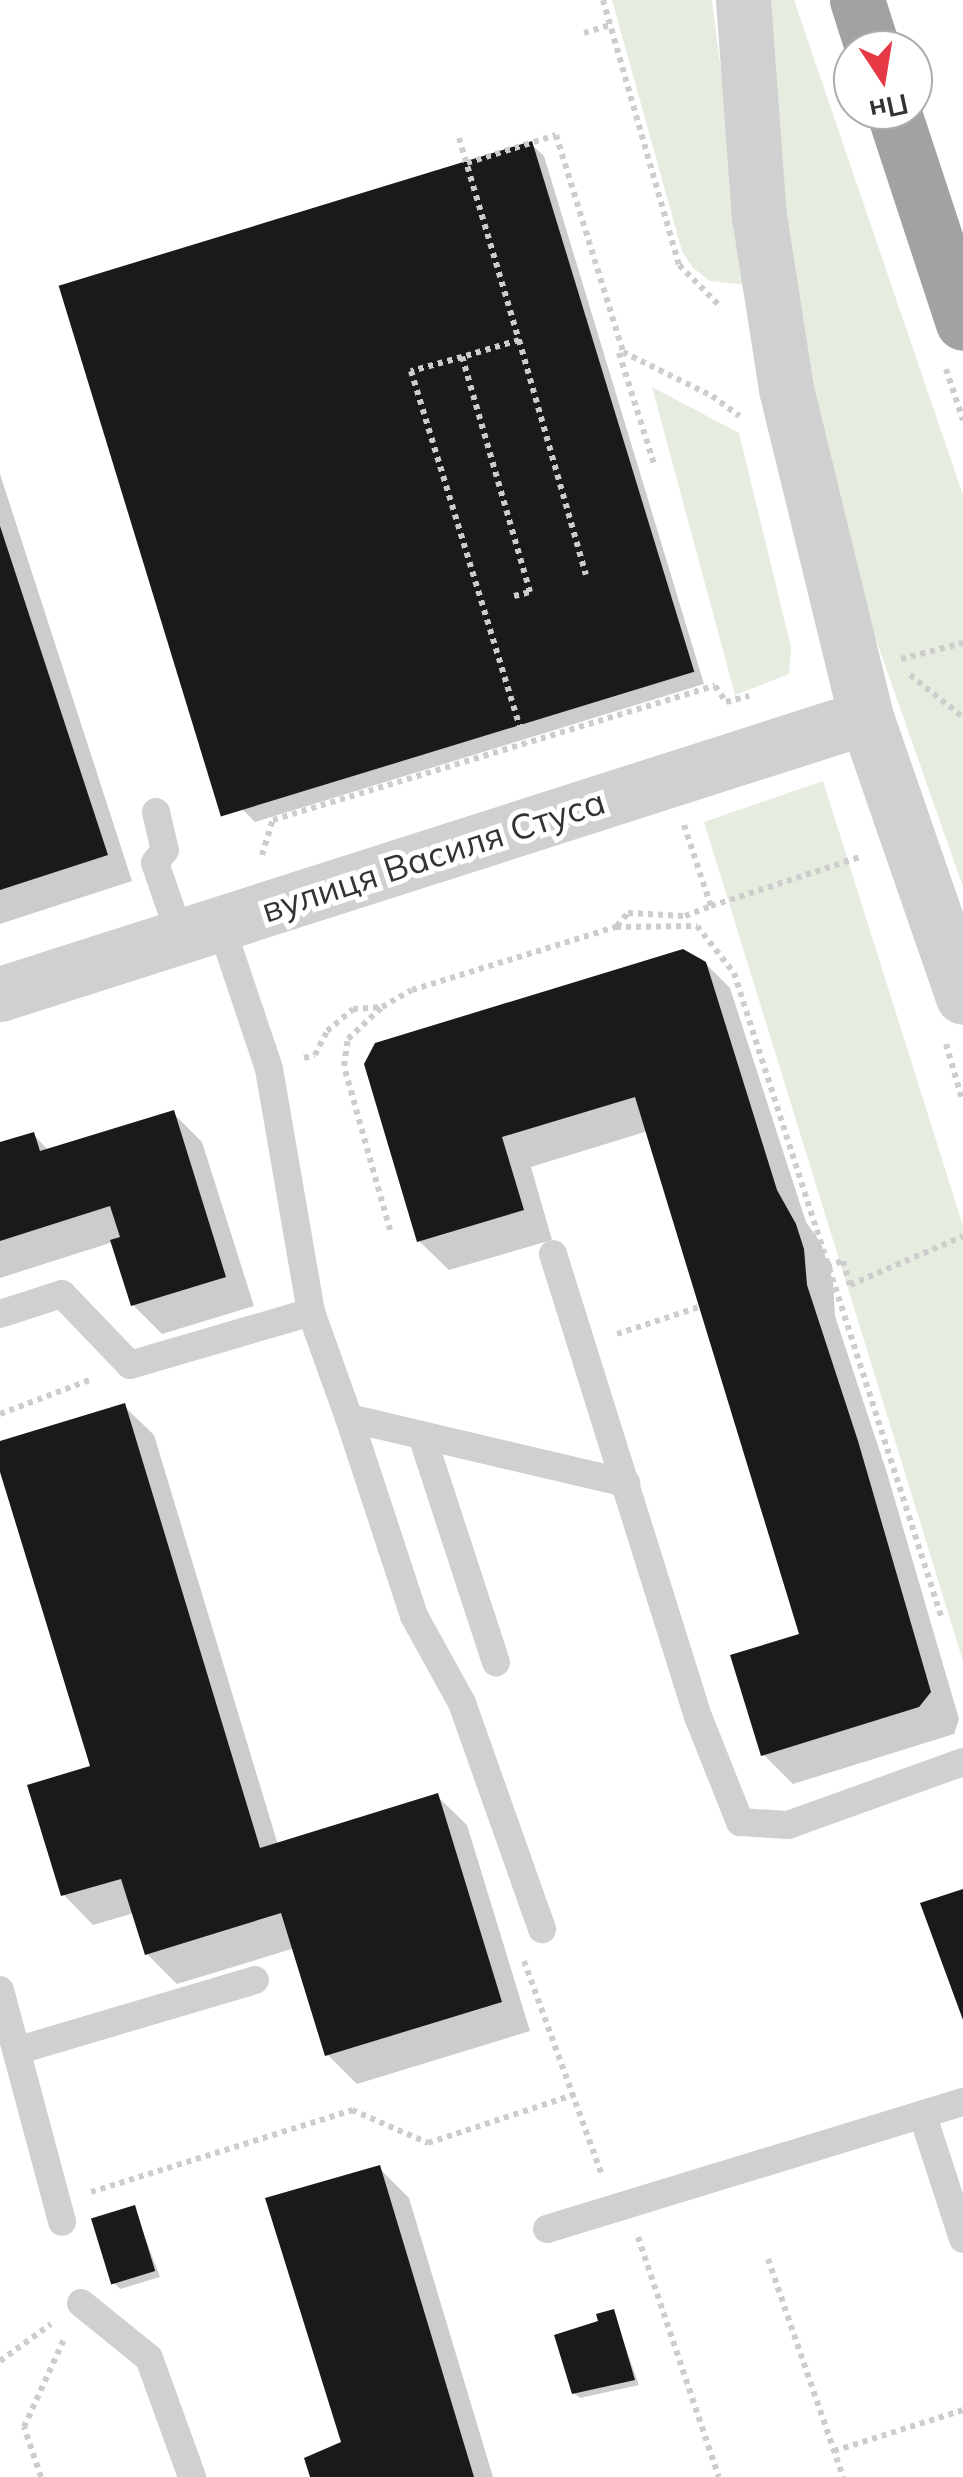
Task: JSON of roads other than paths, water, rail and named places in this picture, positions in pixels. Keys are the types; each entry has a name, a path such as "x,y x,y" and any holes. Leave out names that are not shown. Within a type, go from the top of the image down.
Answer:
{"highway":[{"path":"857,0 867,30"},
{"path":"900,130 963,322"}],"street":[{"path":"744,0 759,216 786,389 866,718 963,997"},
{"name":"вулиця Василя Стуса","path":"0,994 866,718"}],"lane":[{"path":"156,812 164,850 155,863 200,929 269,1068 311,1312 414,1616 462,1704 542,1929"},
{"path":"552,1254 699,1720 740,1822 788,1825 963,1762"},
{"path":"0,1314 62,1294 130,1365 311,1312"},
{"path":"349,1418 424,1439 626,1483"},
{"path":"424,1439 496,1662"},
{"path":"19,2050 255,1980"},
{"path":"0,1990 59,2212"},
{"path":"547,2229 963,2102"},
{"path":"923,2116 963,2239"},
{"path":"81,2303 148,2358 192,2477"}]}
